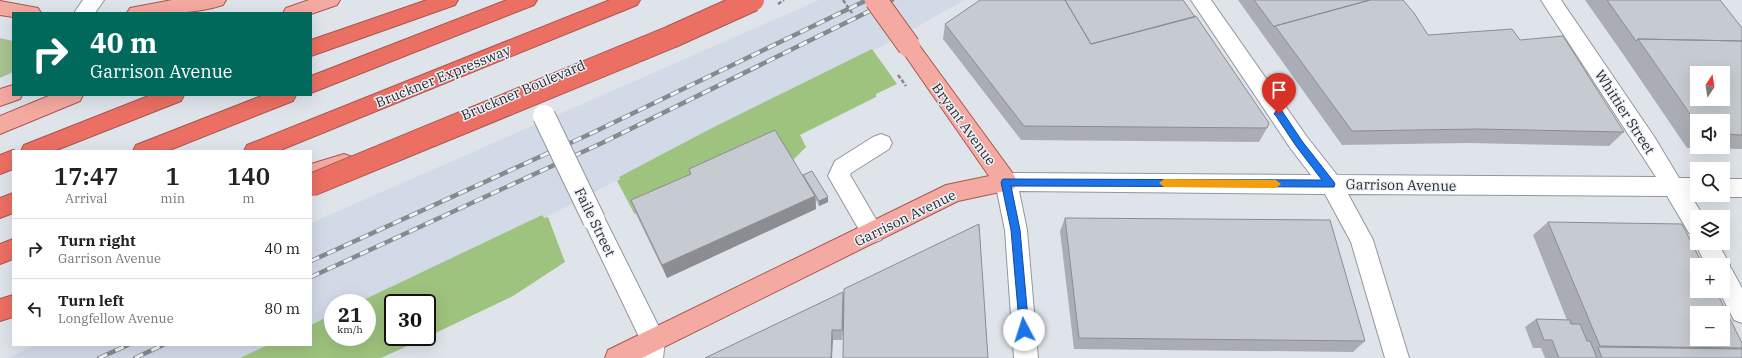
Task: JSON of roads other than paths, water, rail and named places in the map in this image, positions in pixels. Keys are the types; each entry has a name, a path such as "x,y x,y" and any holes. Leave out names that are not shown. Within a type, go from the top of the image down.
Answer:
{"highway":[{"path":"312,48 448,0"},
{"path":"312,85 527,0"},
{"name":"Bruckner Expressway","path":"257,150 630,0"},
{"path":"312,184 671,37 753,0"},
{"path":"34,150 171,96"},
{"path":"147,150 283,96"},
{"path":"0,165 12,159"},
{"path":"0,208 12,203"},
{"path":"0,254 12,248"},
{"path":"0,310 12,306"}],"main road":[{"path":"143,12 216,0"},
{"path":"296,12 330,0"},
{"name":"Bruckner Boulevard","path":"312,172 348,162 397,144 732,0"},
{"name":"Bryant Avenue","path":"876,0 1006,182"},
{"path":"0,8 25,12"},
{"path":"0,98 12,93"},
{"path":"0,125 71,96"},
{"name":"Garrison Avenue","path":"618,358 652,350 873,233 954,192 1006,182"},
{"path":"0,245 12,241"}],"street":[{"path":"85,12 94,0"},
{"path":"1201,0 1299,143 1331,184 1362,240 1397,358"},
{"name":"Whittier Street","path":"1551,0 1647,144 1690,215"},
{"name":"Faile Street","path":"531,86 594,220 652,350"},
{"path":"873,233 839,176 843,166 881,143"},
{"name":"Garrison Avenue","path":"1006,182 1690,187"},
{"name":"Bryant Avenue","path":"1006,182 1016,230 1026,358"},
{"path":"1730,188 1742,188"},
{"path":"1730,289 1742,312"}],"railway":[{"path":"312,261 590,134 867,0"},
{"path":"312,277 602,143 892,0"},
{"path":"99,358 126,346"},
{"path":"135,358 161,346"}]}
